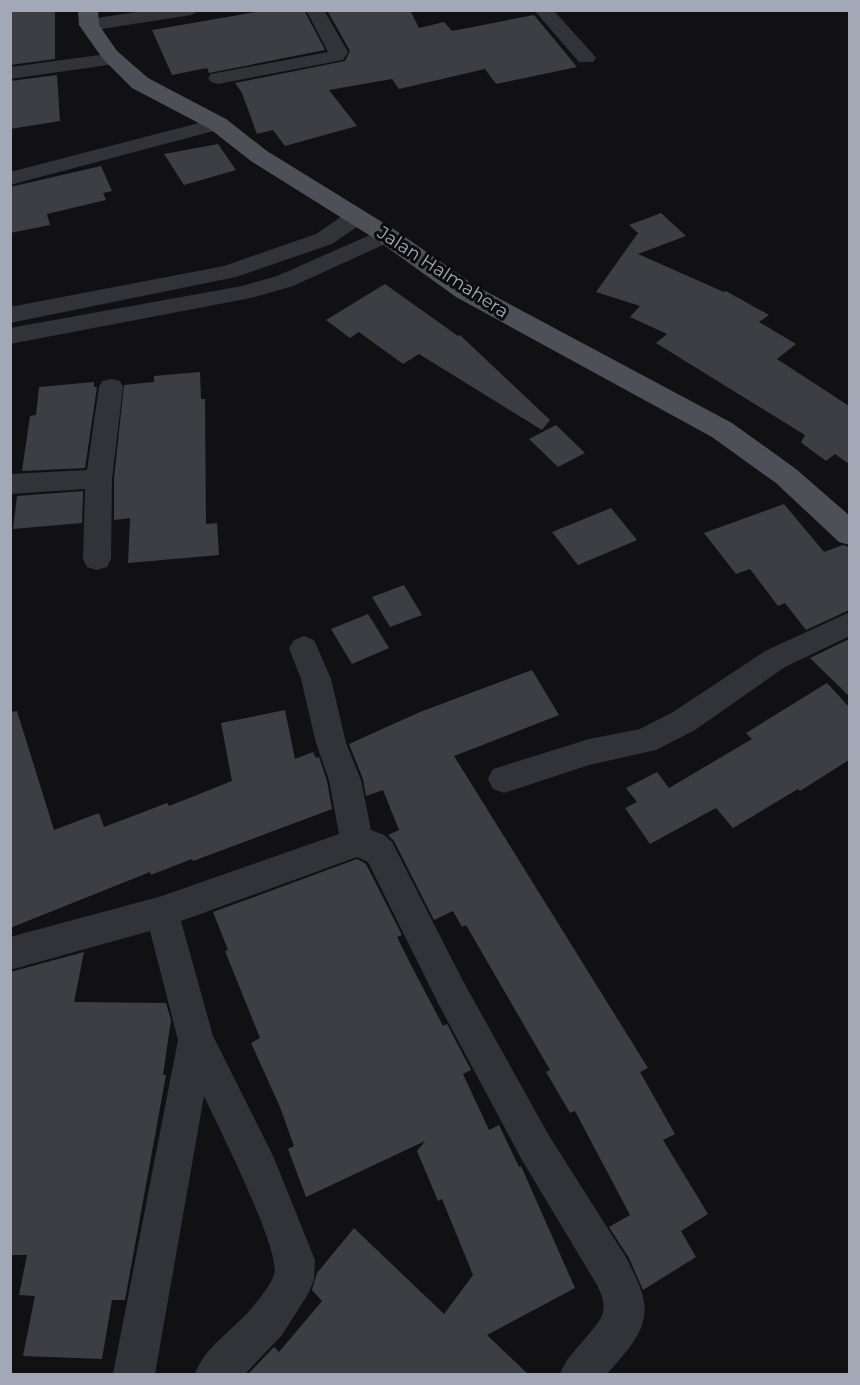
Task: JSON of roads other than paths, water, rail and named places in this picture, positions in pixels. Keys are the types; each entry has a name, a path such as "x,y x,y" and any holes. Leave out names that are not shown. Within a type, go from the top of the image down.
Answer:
{"main road":[{"name":"Jalan Halmahera","path":"89,18 115,59 140,83 218,124 259,156 386,235 465,291 722,430 786,476 849,534"}],"street":[{"path":"89,18 191,10"},
{"path":"218,78 336,56 338,52 315,10"},
{"path":"543,10 586,58"},
{"path":"10,73 115,59"},
{"path":"10,179 218,124"},
{"path":"10,315 228,272 324,239 356,217"},
{"path":"10,336 243,293 285,280 386,235"},
{"path":"97,558 99,478 111,387"},
{"path":"10,484 99,478"},
{"path":"504,779 589,752 645,741 684,721 775,659 849,623"},
{"path":"304,648 316,679 331,743 345,780 357,842"},
{"path":"10,954 162,912 357,842 372,845 380,852 451,993 530,1136 612,1273 624,1302 623,1322 581,1374"},
{"path":"162,912 196,1040 260,1172 295,1260 294,1280 268,1321 216,1374"},
{"path":"134,1374 196,1040"}]}
